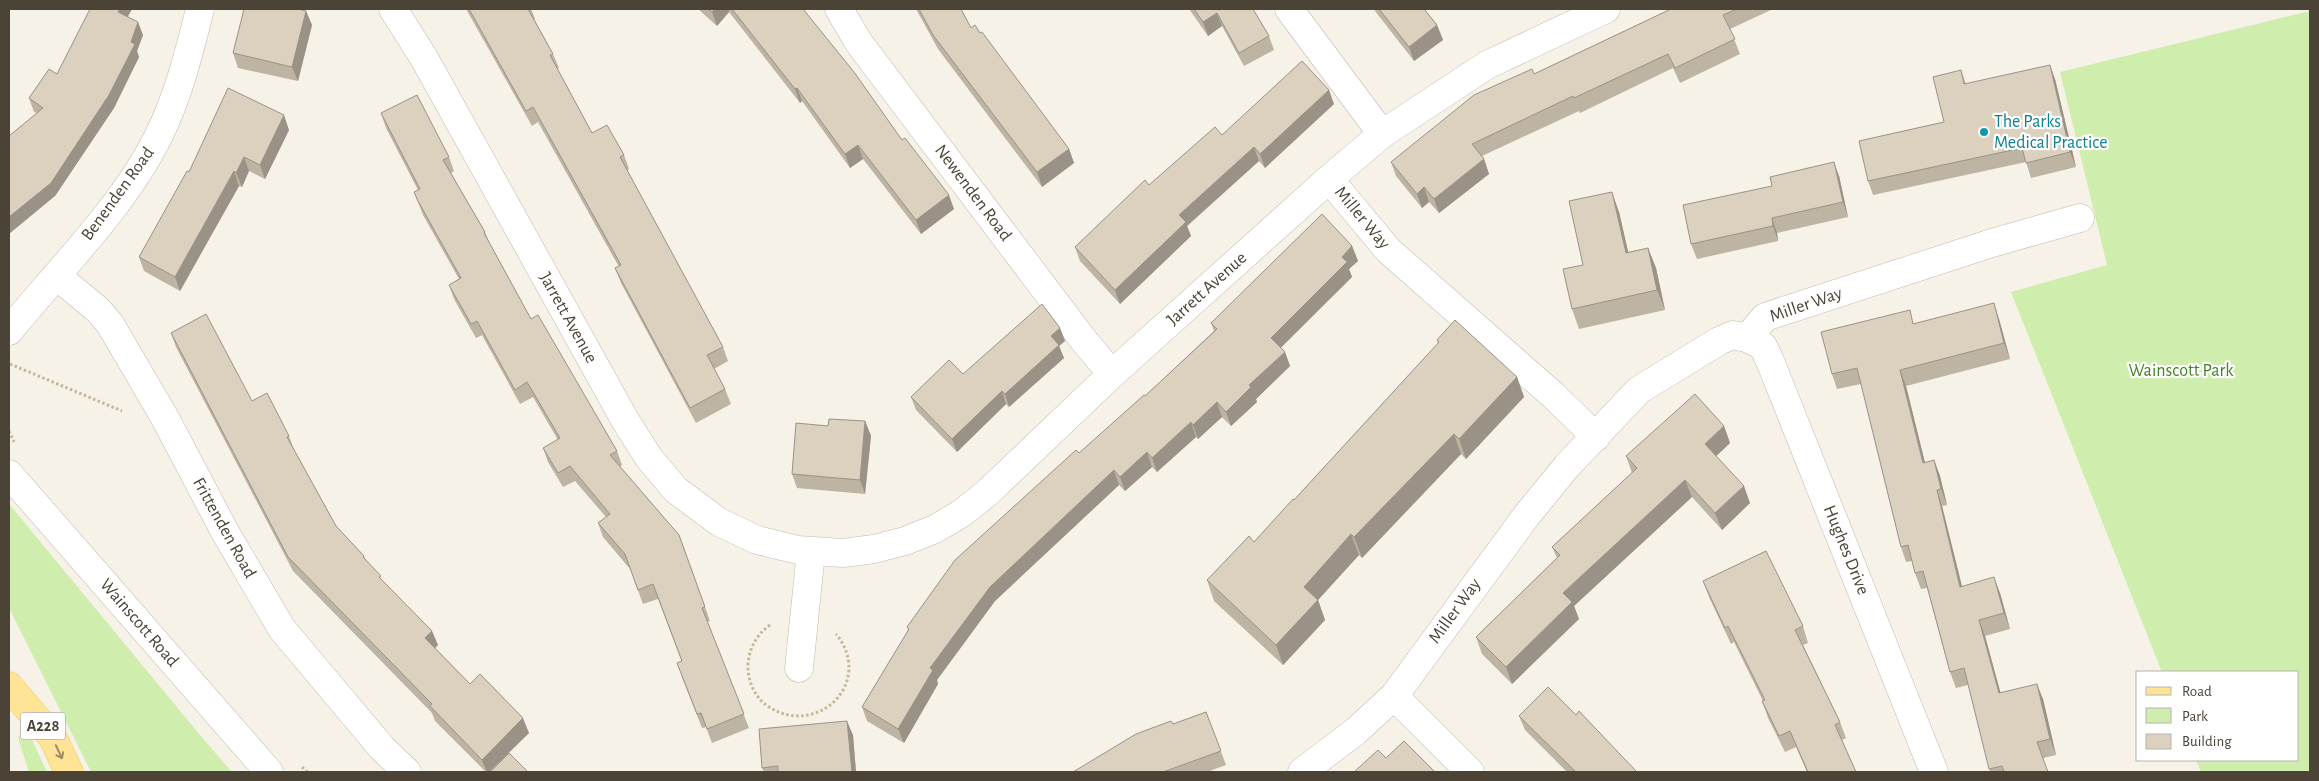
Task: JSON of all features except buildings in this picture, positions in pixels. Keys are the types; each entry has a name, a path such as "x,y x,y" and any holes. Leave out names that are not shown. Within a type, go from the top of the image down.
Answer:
{"main road":[{"name":"A228","path":"9,686 53,738 68,772"}],"street":[{"name":"Benenden Road","path":"9,331 57,276 124,192 157,140 181,81 200,9"},
{"name":"Jarrett Avenue","path":"393,9 424,58 625,420 655,466 688,501 728,527 767,543 811,552 843,553 874,549 905,541 935,529 962,513 987,493 1112,374 1329,179 1382,134 1487,65 1606,9"},
{"name":"Newenden Road","path":"839,9 865,51 1079,334 1112,374"},
{"path":"1289,9 1382,134"},
{"name":"Miller Way","path":"1329,179 1388,250 1553,395 1596,437"},
{"name":"Miller Way","path":"1302,772 1356,731 1394,696 1526,515 1567,466 1640,390 1719,341 1733,336 1747,338 1765,317 1992,243 2080,218"},
{"name":"Frittenden Road","path":"57,276 98,310 110,324 165,418 225,532 282,629 382,748 407,772"},
{"name":"Hughes Drive","path":"1747,338 1763,346 1770,361 1934,772"},
{"name":"Wainscott Road","path":"9,474 269,772"},
{"path":"799,668 811,552"},
{"path":"1394,696 1470,772"}],"path":[{"path":"10,364 134,417 153,421 165,418"}],"green space":[{"name":"Wainscott Park","path":"2310,11 2310,772 2201,772 2196,761 2299,761 2299,671 2162,671 2011,292 2107,265 2060,72"},
{"path":"9,504 232,772 91,772 9,608"},
{"path":"28,731 47,772 29,772 18,738 21,732"}],"place":[{"name":"The Parks Medical Practice","path":"1984,132"}]}
